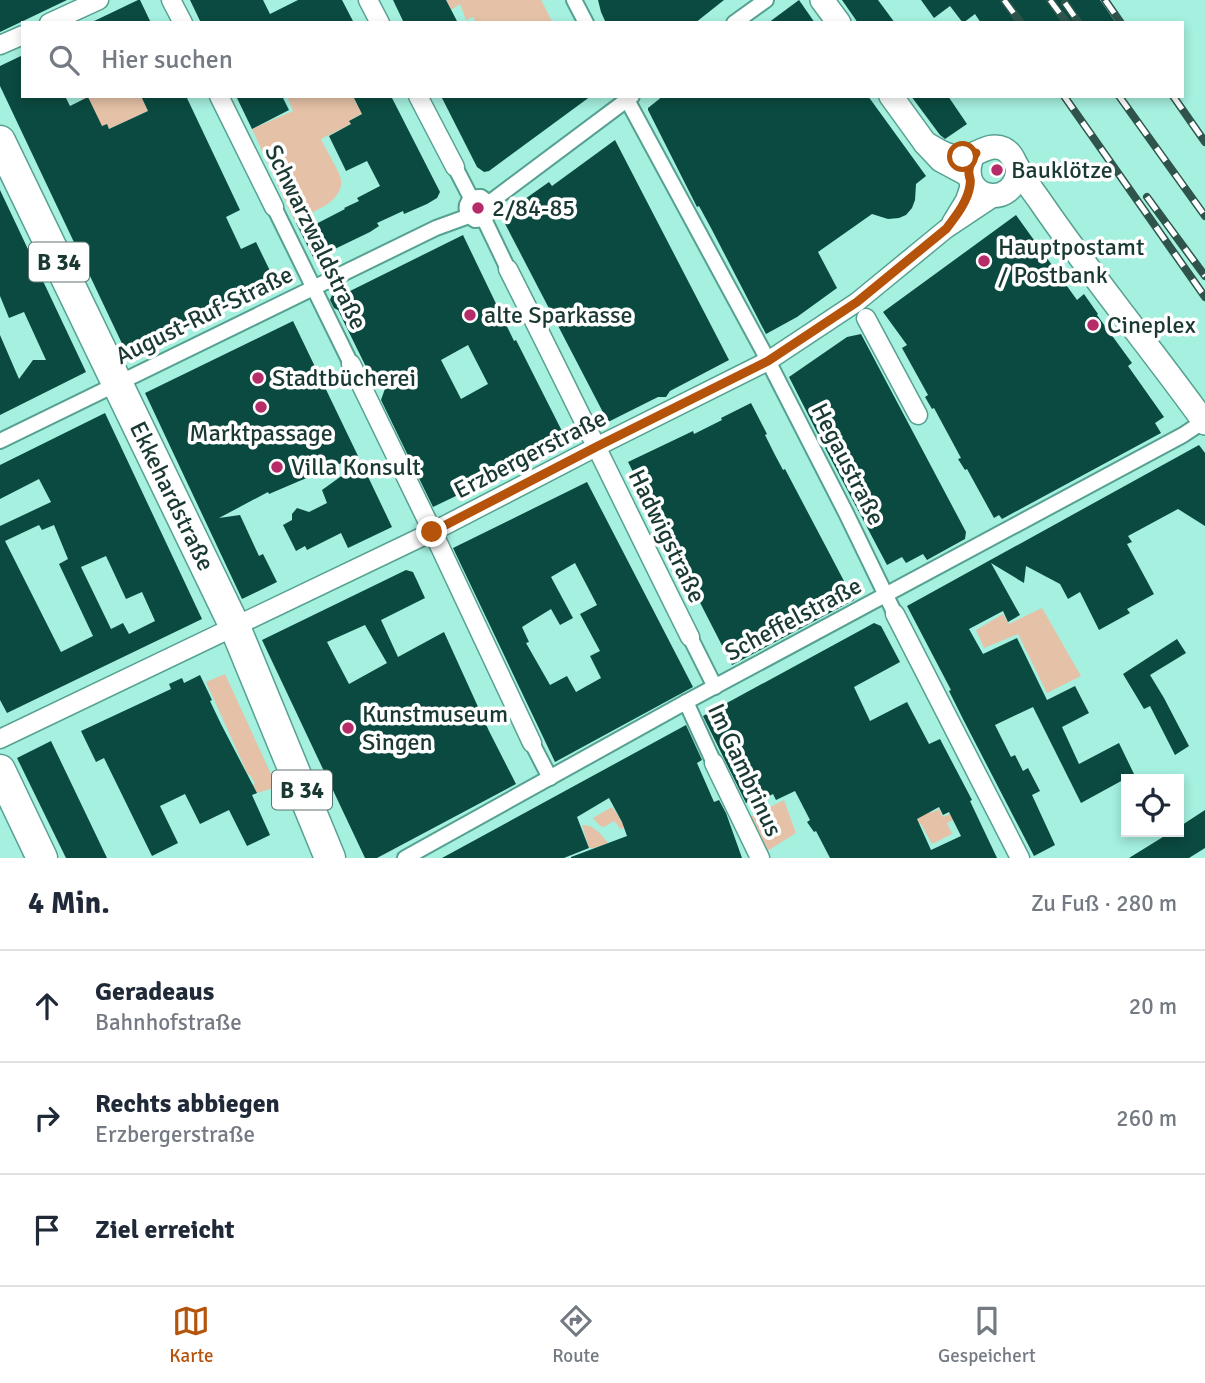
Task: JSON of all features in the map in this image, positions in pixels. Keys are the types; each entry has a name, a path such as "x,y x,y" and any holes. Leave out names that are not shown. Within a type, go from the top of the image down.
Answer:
{"main road":[{"name":"Ekkehardstraße","path":"0,141 235,627 330,858"},
{"path":"0,771 42,858"}],"street":[{"path":"53,21 99,0"},
{"path":"172,0 182,21"},
{"path":"368,0 379,21"},
{"path":"574,0 585,21"},
{"path":"737,21 766,0"},
{"path":"822,0 838,21"},
{"path":"0,46 21,36"},
{"name":"Schwarzwaldstraße","path":"220,98 314,286 550,778"},
{"path":"419,98 471,198"},
{"path":"489,203 628,98"},
{"name":"Hegaustraße","path":"628,98 768,361 1020,858"},
{"path":"892,98 925,143 947,164 972,170"},
{"path":"972,170 989,147 1004,149 1011,154 1017,168 1017,176 1010,189 1000,194"},
{"path":"1017,168 1204,422"},
{"path":"972,170 982,193 1000,194 1030,202 1047,212"},
{"name":"Erzbergerstraße","path":"946,229 965,200 972,170"},
{"name":"Erzbergerstraße","path":"0,739 432,532 768,361 857,302 946,229 1000,194"},
{"path":"481,197 489,203 489,212 476,218 466,208 471,198 481,197"},
{"name":"August-Ruf-Straße","path":"0,441 436,228 476,218"},
{"name":"Hadwigstraße","path":"476,218 508,269 568,386 715,687"},
{"path":"866,318 918,415"},
{"name":"Scheffelstraße","path":"405,858 686,702 1204,422"},
{"name":"Im Gambrinus","path":"686,702 760,858"}],"shaded area":[{"path":"446,0 541,0 552,21 475,21 473,17 466,20 460,4 451,10"},
{"path":"81,98 142,98 148,111 109,129 107,124 102,126"},
{"path":"288,98 354,98 357,105 364,100 369,110 350,120 351,124 321,139 340,176 340,187 332,201 294,220 252,129 293,111"},
{"path":"1042,608 1081,676 1047,693 1018,634 984,648 976,630 1003,614 1009,624"},
{"path":"225,674 277,787 257,793 253,785 255,784 248,775 206,682"},
{"path":"911,754 923,799 931,813 939,809 943,817 952,813 955,819 947,823 952,834 932,844 921,824 916,825"},
{"path":"784,800 796,833 759,856 742,821"},
{"path":"612,807 624,824 623,829 614,821 604,827 600,826 593,818"},
{"path":"582,825 593,828 608,843 589,848"}],"building":[{"path":"0,0 67,0 21,21 0,32"},
{"path":"140,0 150,21 94,21"},
{"path":"190,0 263,0 270,14 298,0 342,0 353,21 200,21"},
{"path":"393,0 446,0 457,21 403,21"},
{"path":"598,0 724,0 698,21 605,21"},
{"path":"799,0 814,21 771,21"},
{"path":"842,0 878,0 894,21 857,21"},
{"path":"921,0 1100,0 1115,21 980,21 975,14 961,21 950,6 934,18"},
{"path":"21,56 21,98 66,98 70,106 88,98 102,126 107,124 109,129 148,111 142,98 187,98 240,210 226,217 241,249 256,242 274,279 126,352 0,86 0,66"},
{"path":"237,98 283,98 289,110 252,129"},
{"path":"354,98 392,98 440,192 437,198 427,204 377,223 379,226 370,232 314,259 296,223 310,216 314,225 359,201 357,198 380,186 367,161 346,171 329,136 351,124 349,121 362,114"},
{"path":"442,98 588,98 489,171 484,172 477,167"},
{"path":"660,98 869,98 926,176 916,184 915,200 906,215 888,219 872,214 818,252 837,288 797,317 766,334 711,228 699,206 697,207 648,108"},
{"path":"912,98 949,98 967,124 945,139"},
{"path":"615,140 729,360 670,391 666,397 658,397 608,422 501,216 549,182 552,186"},
{"path":"0,190 86,372 0,415 0,335 19,379 33,360 46,360 24,312 9,318 0,296"},
{"path":"1016,215 1077,300 1084,294 1132,363 1128,366 1164,417 1155,423 1161,433 1002,519 999,515 994,518 967,469 965,470 958,459 961,458 934,408 932,409 925,397 928,395 902,348 907,345 883,312"},
{"path":"463,235 514,341 516,340 566,439 564,444 433,507 381,400 387,383 370,375 338,310 330,300 334,290 344,294","holes":["468,345 488,384 461,399 441,360"]},
{"path":"293,321 358,456 269,494 268,492 219,518 240,515 259,556 263,554 277,582 242,599 145,393"},
{"path":"861,334 966,532 965,539 927,560 923,554 906,563 902,557 887,565 789,377 847,337"},
{"path":"751,403 774,453 854,600 732,665 628,462 693,431 694,434"},
{"path":"105,413 202,619 7,713 0,700 0,526 51,502 39,479 0,499 0,465","holes":["39,525 42,530 54,525 68,559 59,564 93,636 61,652 5,541","106,556 126,599 142,592 155,621 129,634 123,623 111,629 81,567"]},
{"path":"1199,445 1205,453 1205,526 1178,509 1128,536 1132,542 1127,544 1154,594 1127,609 1130,613 1099,630 1080,592 1068,599 1060,584 1026,566 1024,583 991,563 1020,615 1008,622 1003,611 969,629 983,654 1017,638 1047,700 1075,686 1089,713 1062,727 1079,764 1119,743 1134,774 1121,774 1121,781 1081,803 1033,707 995,725 1011,757 1015,755 1023,771 1028,768 1040,791 1032,795 1055,845 1034,856 907,606"},
{"path":"361,462 392,527 348,548 341,533 307,550 305,546 296,551 283,525 292,520 292,514 297,508 309,512 327,503 322,490"},
{"path":"587,482 693,687 555,762 453,548","holes":["575,563 597,605 580,614 600,651 590,656 601,678 576,692 567,676 550,685 526,643 529,642 522,627 551,609 560,625 573,618 551,577"]},
{"path":"406,570 413,572 425,598 381,620 398,657 444,632 516,784 377,858 365,858 262,640","holes":["365,625 387,663 349,684 327,642"]},
{"path":"874,623 881,626 900,662 854,687 870,721 907,702 929,744 940,739 972,800 970,801 997,858 830,858 816,831 814,832 807,822 810,820 795,791 776,800 773,794 767,797 765,793 746,803 703,716","holes":["939,807 943,815 949,812 961,836 931,850 917,819"]},
{"path":"1177,639 1186,653 1150,675 1189,746 1175,755 1150,706 1144,709 1123,674"},
{"path":"200,675 221,724 257,793 252,795 270,835 247,846 229,810 200,824 185,794 160,806 178,843 152,856 104,758 96,762 81,731 171,689 169,684 182,678 184,683"},
{"path":"686,725 702,760 697,763 714,802 719,800 726,813 742,858 571,858 627,836 609,798 577,817 589,848 564,858 442,858"},
{"path":"51,741 107,858 66,858 17,758"},
{"path":"1205,810 1205,848 1189,858 1129,858 1163,837 1184,837 1184,824"}],"railway":[{"path":"1004,0 1020,21"},
{"path":"1050,0 1066,21"},
{"path":"1105,0 1120,21"},
{"path":"1065,3 1078,21"},
{"path":"1065,98 1205,297"},
{"path":"1120,98 1205,216"},
{"path":"1174,98 1205,142"},
{"path":"1147,197 1205,276"}],"place":[{"name":"Bauklötze","path":"997,170"},
{"name":"2/84-85","path":"478,208"},
{"name":"Hauptpostamt / Postbank","path":"984,261"},
{"name":"alte Sparkasse","path":"470,315"},
{"name":"Cineplex","path":"1093,325"},
{"name":"Stadtbücherei","path":"258,378"},
{"name":"Marktpassage","path":"261,407"},
{"name":"Villa Konsult","path":"277,467"},
{"name":"Kunstmuseum Singen","path":"348,728"}],"route":[{"path":"432,532 768,361 857,302 946,229 958,214 971,182 969,167 976,153 963,157"}]}
